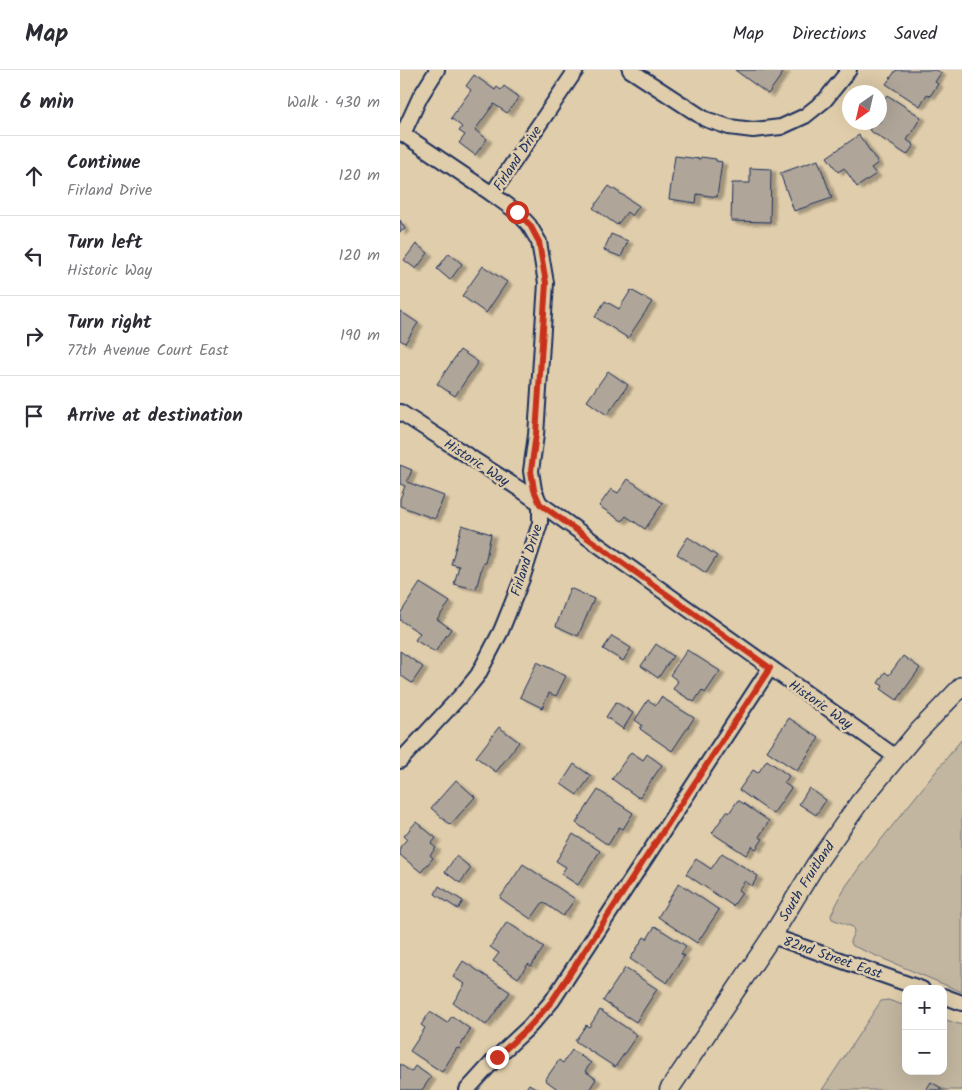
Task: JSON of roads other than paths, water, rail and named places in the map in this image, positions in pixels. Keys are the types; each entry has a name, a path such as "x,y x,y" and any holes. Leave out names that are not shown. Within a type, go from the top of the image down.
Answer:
{"street":[{"path":"437,70 420,97 402,133 492,194"},
{"name":"Firland Drive","path":"400,761 478,675 501,631 522,579 540,523 540,504 534,490 531,471 536,434 545,309 546,283 544,266 539,242 530,225 517,212 492,194 576,70"},
{"path":"630,70 705,119 729,127 753,130 781,127 805,116 825,100 849,70"},
{"name":"Historic Way","path":"400,412 540,504 896,757"},
{"path":"467,1090 552,1001 770,668"},
{"name":"South Fruitland","path":"669,1090 772,936 816,864 860,802 896,757 962,686"},
{"name":"82nd Street East","path":"772,936 911,985"},
{"path":"947,997 962,1003"}]}
